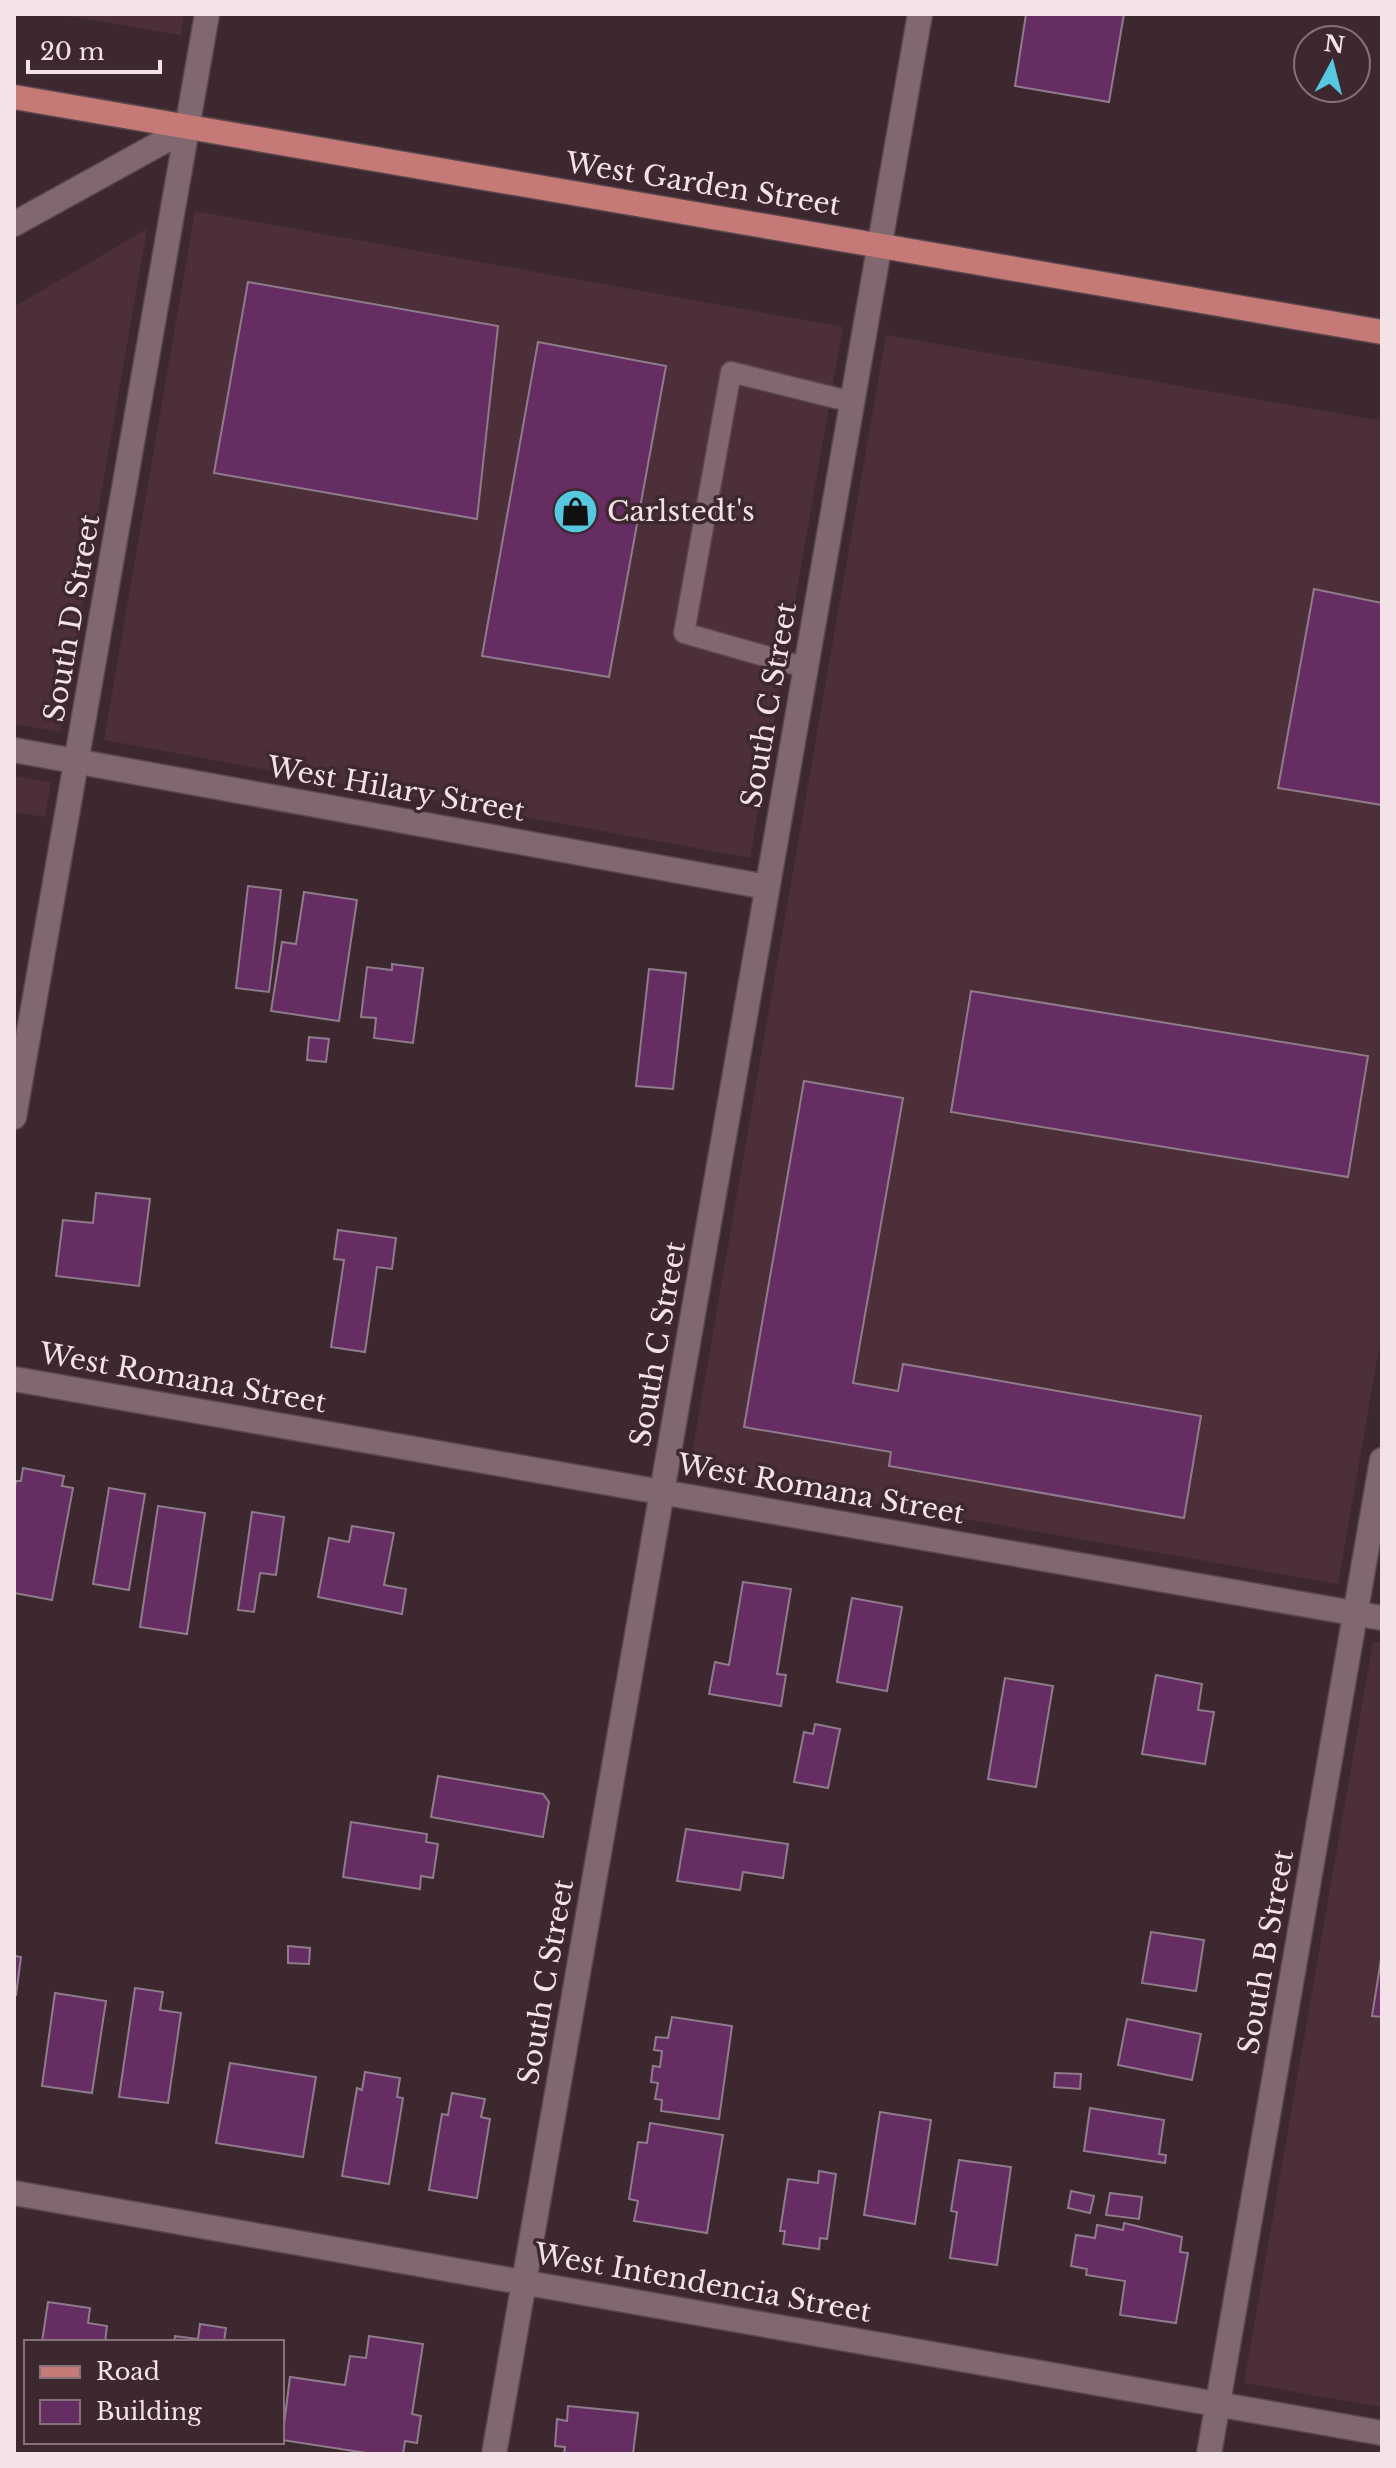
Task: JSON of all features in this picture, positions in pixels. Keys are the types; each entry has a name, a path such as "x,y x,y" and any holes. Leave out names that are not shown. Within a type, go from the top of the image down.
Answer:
{"main road":[{"name":"West Garden Street","path":"14,97 186,129 880,244 1382,332"}],"street":[{"name":"South D Street","path":"14,1117 207,14"},
{"name":"South C Street","path":"494,2454 920,14"},
{"path":"14,224 186,129"},
{"name":"West Hilary Street","path":"14,750 767,887"},
{"name":"West Romana Street","path":"14,1379 1382,1618"},
{"name":"South B Street","path":"1209,2454 1382,1460"},
{"name":"West Intendencia Street","path":"14,2193 1382,2433"}],"lane":[{"path":"807,668 684,633 731,372 852,402"}],"shaded area":[{"path":"57,14 184,14 181,35"},
{"path":"195,211 843,327 750,858 104,740"},
{"path":"147,229 60,732 14,724 14,307"},
{"path":"886,335 1382,421 1382,1331 1338,1584 689,1471"},
{"path":"14,776 51,782 45,817 14,812"},
{"path":"1373,1642 1382,1643 1382,2407 1244,2383"}],"building":[{"path":"1026,14 1124,14 1109,102 1015,86"},
{"path":"248,282 498,326 477,519 214,473"},
{"path":"538,342 666,366 609,677 482,656"},
{"path":"1314,589 1382,603 1382,805 1278,788"},
{"path":"248,886 281,890 269,992 236,988"},
{"path":"304,892 357,900 339,1021 271,1011 282,942 296,944"},
{"path":"392,964 423,968 413,1043 374,1038 376,1018 361,1017 367,967 392,970"},
{"path":"649,969 686,973 673,1089 636,1086"},
{"path":"971,991 1368,1056 1348,1177 951,1112"},
{"path":"309,1037 329,1039 326,1062 307,1060"},
{"path":"804,1081 903,1098 853,1383 898,1391 903,1364 1201,1416 1184,1518 889,1466 891,1452 744,1427"},
{"path":"96,1193 150,1199 139,1286 56,1276 63,1220 93,1223"},
{"path":"338,1230 396,1238 392,1269 377,1267 365,1352 331,1347 344,1260 334,1259"},
{"path":"23,1468 64,1476 62,1486 73,1488 52,1600 14,1593 14,1491 16,1481 21,1481"},
{"path":"109,1488 145,1494 129,1590 93,1584"},
{"path":"158,1506 205,1513 187,1634 140,1627"},
{"path":"252,1512 284,1517 276,1575 260,1573 254,1612 238,1610"},
{"path":"352,1526 394,1533 384,1585 406,1589 402,1614 318,1597 329,1538 349,1542"},
{"path":"743,1582 791,1589 777,1674 786,1675 781,1706 709,1694 715,1662 729,1665"},
{"path":"852,1598 902,1607 887,1691 837,1682"},
{"path":"1156,1675 1202,1684 1198,1710 1214,1712 1205,1764 1142,1754"},
{"path":"1005,1678 1053,1686 1036,1787 988,1779"},
{"path":"815,1724 840,1729 828,1788 794,1782 804,1732 813,1734"},
{"path":"438,1776 543,1794 549,1802 543,1837 431,1817"},
{"path":"351,1822 427,1834 426,1842 438,1844 433,1878 421,1876 420,1889 343,1877"},
{"path":"686,1829 788,1844 783,1878 743,1872 740,1890 677,1881"},
{"path":"1151,1932 1204,1940 1196,1991 1142,1983"},
{"path":"288,1946 310,1948 309,1964 288,1963"},
{"path":"1382,1953 1382,2017 1372,2016"},
{"path":"14,1956 21,1957 16,1995 14,1995"},
{"path":"135,1988 163,1992 160,2010 181,2013 168,2103 119,2097"},
{"path":"55,1993 106,2001 92,2093 42,2086"},
{"path":"672,2017 732,2026 719,2119 661,2111 662,2100 655,2099 658,2083 651,2082 653,2066 660,2067 662,2051 654,2050 656,2037 668,2038"},
{"path":"1127,2019 1201,2034 1192,2080 1118,2065"},
{"path":"230,2063 316,2077 303,2157 216,2143"},
{"path":"365,2072 400,2078 397,2097 403,2098 389,2184 342,2176 357,2088 362,2090"},
{"path":"1055,2073 1081,2074 1080,2089 1054,2087"},
{"path":"452,2093 485,2099 481,2117 490,2119 477,2198 429,2190 442,2114 448,2115"},
{"path":"1090,2108 1164,2120 1159,2154 1166,2155 1165,2163 1084,2151"},
{"path":"880,2112 931,2120 915,2224 864,2215"},
{"path":"650,2123 723,2135 707,2233 634,2221 638,2201 629,2199 638,2142 647,2143"},
{"path":"959,2160 1011,2167 997,2265 950,2258 957,2212 951,2211"},
{"path":"819,2171 836,2174 827,2239 820,2238 819,2249 783,2244 785,2231 780,2231 788,2179 818,2183"},
{"path":"1071,2191 1094,2196 1090,2213 1068,2208"},
{"path":"1110,2193 1142,2197 1139,2219 1106,2215"},
{"path":"1124,2223 1182,2237 1180,2252 1188,2253 1176,2323 1120,2315 1125,2281 1086,2275 1087,2269 1071,2266 1076,2235 1095,2238 1097,2225 1123,2230"},
{"path":"48,2302 90,2308 88,2323 107,2326 105,2340 42,2340"},
{"path":"200,2324 226,2328 224,2340 174,2340 175,2336 198,2339"},
{"path":"369,2336 423,2344 412,2414 421,2416 417,2443 405,2441 403,2454 373,2454 284,2440 290,2377 345,2385 350,2356 366,2358"},
{"path":"568,2406 638,2413 633,2454 564,2454 565,2447 555,2446 557,2419 567,2421"}],"place":[{"name":"Carlstedt's","path":"576,511"}]}
